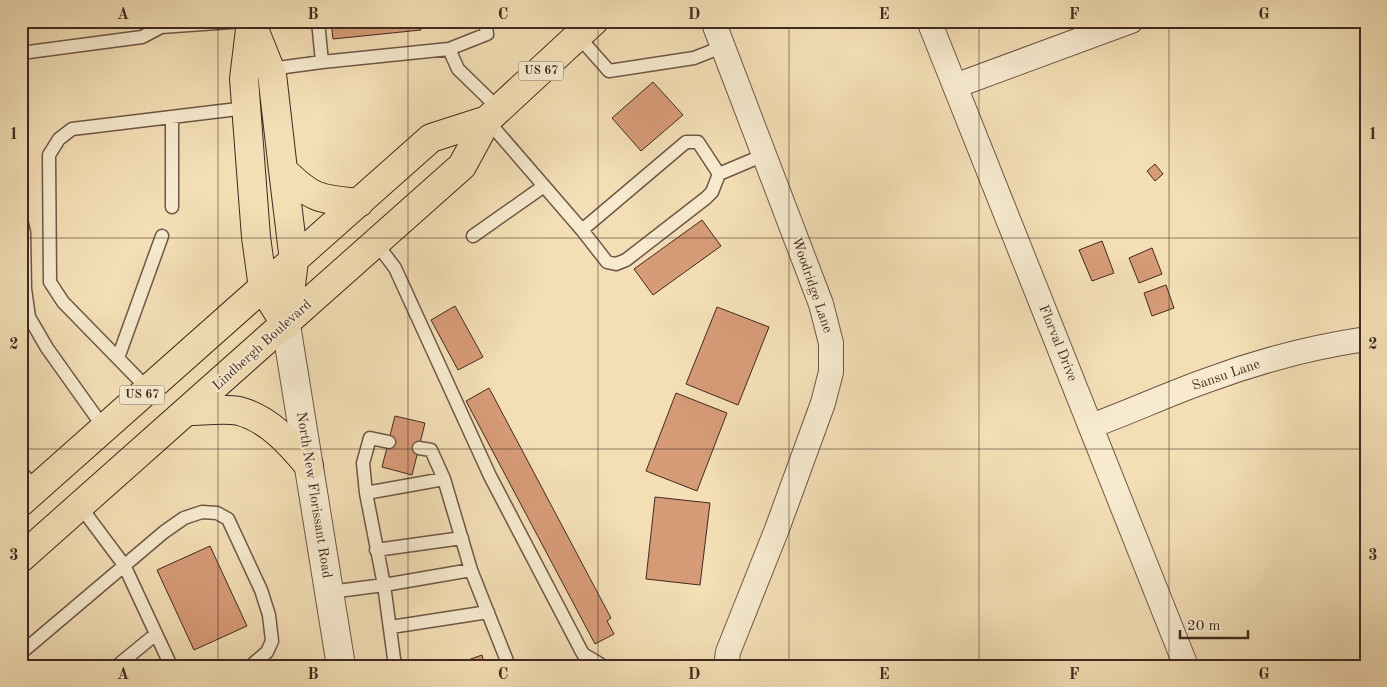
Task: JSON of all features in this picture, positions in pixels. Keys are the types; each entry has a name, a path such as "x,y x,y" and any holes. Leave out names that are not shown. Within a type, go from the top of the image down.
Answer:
{"main road":[{"name":"North New Florissant Road","path":"251,21 272,74 284,170 294,261 286,325"},
{"name":"North New Florissant Road","path":"251,21 244,79 256,237 263,288 286,325"},
{"name":"Lindbergh Boulevard","path":"21,558 286,325 462,166 493,114 586,28"},
{"name":"Lindbergh Boulevard","path":"26,488 104,428 431,138 493,114"},
{"path":"284,170 300,187 312,194 325,199 359,203"},
{"path":"188,411 238,410 263,420 287,441 310,466"}],"street":[{"name":"Woodridge Lane","path":"712,21 821,304 831,343 831,372 823,403 777,529 728,652 726,666"},
{"name":"Florval Drive","path":"929,21 1186,666"},
{"path":"955,86 1131,21"},
{"name":"North New Florissant Road","path":"286,325 341,666"},
{"name":"Sansu Lane","path":"1091,426 1208,380 1256,364 1303,351 1366,339"}],"lane":[{"path":"21,53 142,37 160,27 245,21"},
{"path":"318,21 322,62"},
{"path":"270,69 449,49 486,34 485,21"},
{"path":"586,28 609,71 694,58 722,46"},
{"path":"449,49 458,69 493,114 544,186 607,262 616,264 626,260 706,198 712,192 719,174 764,155"},
{"path":"148,389 63,302 50,282 49,155 58,139 72,128 246,108"},
{"path":"172,117 172,207"},
{"path":"582,230 686,142 698,142 719,174"},
{"path":"473,236 544,186"},
{"path":"21,219 24,232 23,290 28,317 52,355 104,428"},
{"path":"118,358 162,236"},
{"path":"376,243 394,268 490,476 583,654 603,666"},
{"path":"389,442 370,438 363,463 366,493 384,585 395,666"},
{"path":"419,448 431,450 444,479 471,570 509,666"},
{"path":"366,493 444,479"},
{"path":"80,506 124,566 171,666"},
{"path":"21,653 164,532 184,518 202,512 217,513 228,519 261,590 269,615 272,641 267,652 253,666"},
{"path":"376,550 462,538"},
{"path":"330,592 471,570"},
{"path":"390,627 488,612"},
{"path":"117,666 156,634"}],"building":[{"path":"331,21 420,21 421,30 333,39"},
{"path":"653,82 683,115 641,151 612,118"},
{"path":"1155,164 1163,174 1155,181 1147,171"},
{"path":"702,220 721,246 653,295 634,269"},
{"path":"1102,241 1114,273 1092,281 1079,250"},
{"path":"1152,248 1162,274 1139,283 1129,258"},
{"path":"1166,285 1174,308 1152,316 1144,293"},
{"path":"455,306 483,357 458,370 431,320"},
{"path":"717,307 769,327 738,405 686,384"},
{"path":"489,388 611,618 607,621 614,634 595,644 466,401"},
{"path":"676,393 727,413 697,491 646,471"},
{"path":"395,416 425,423 412,475 382,467"},
{"path":"655,497 710,503 700,585 646,579"},
{"path":"210,546 247,626 194,650 157,570"},
{"path":"482,655 485,666 451,666"}]}
